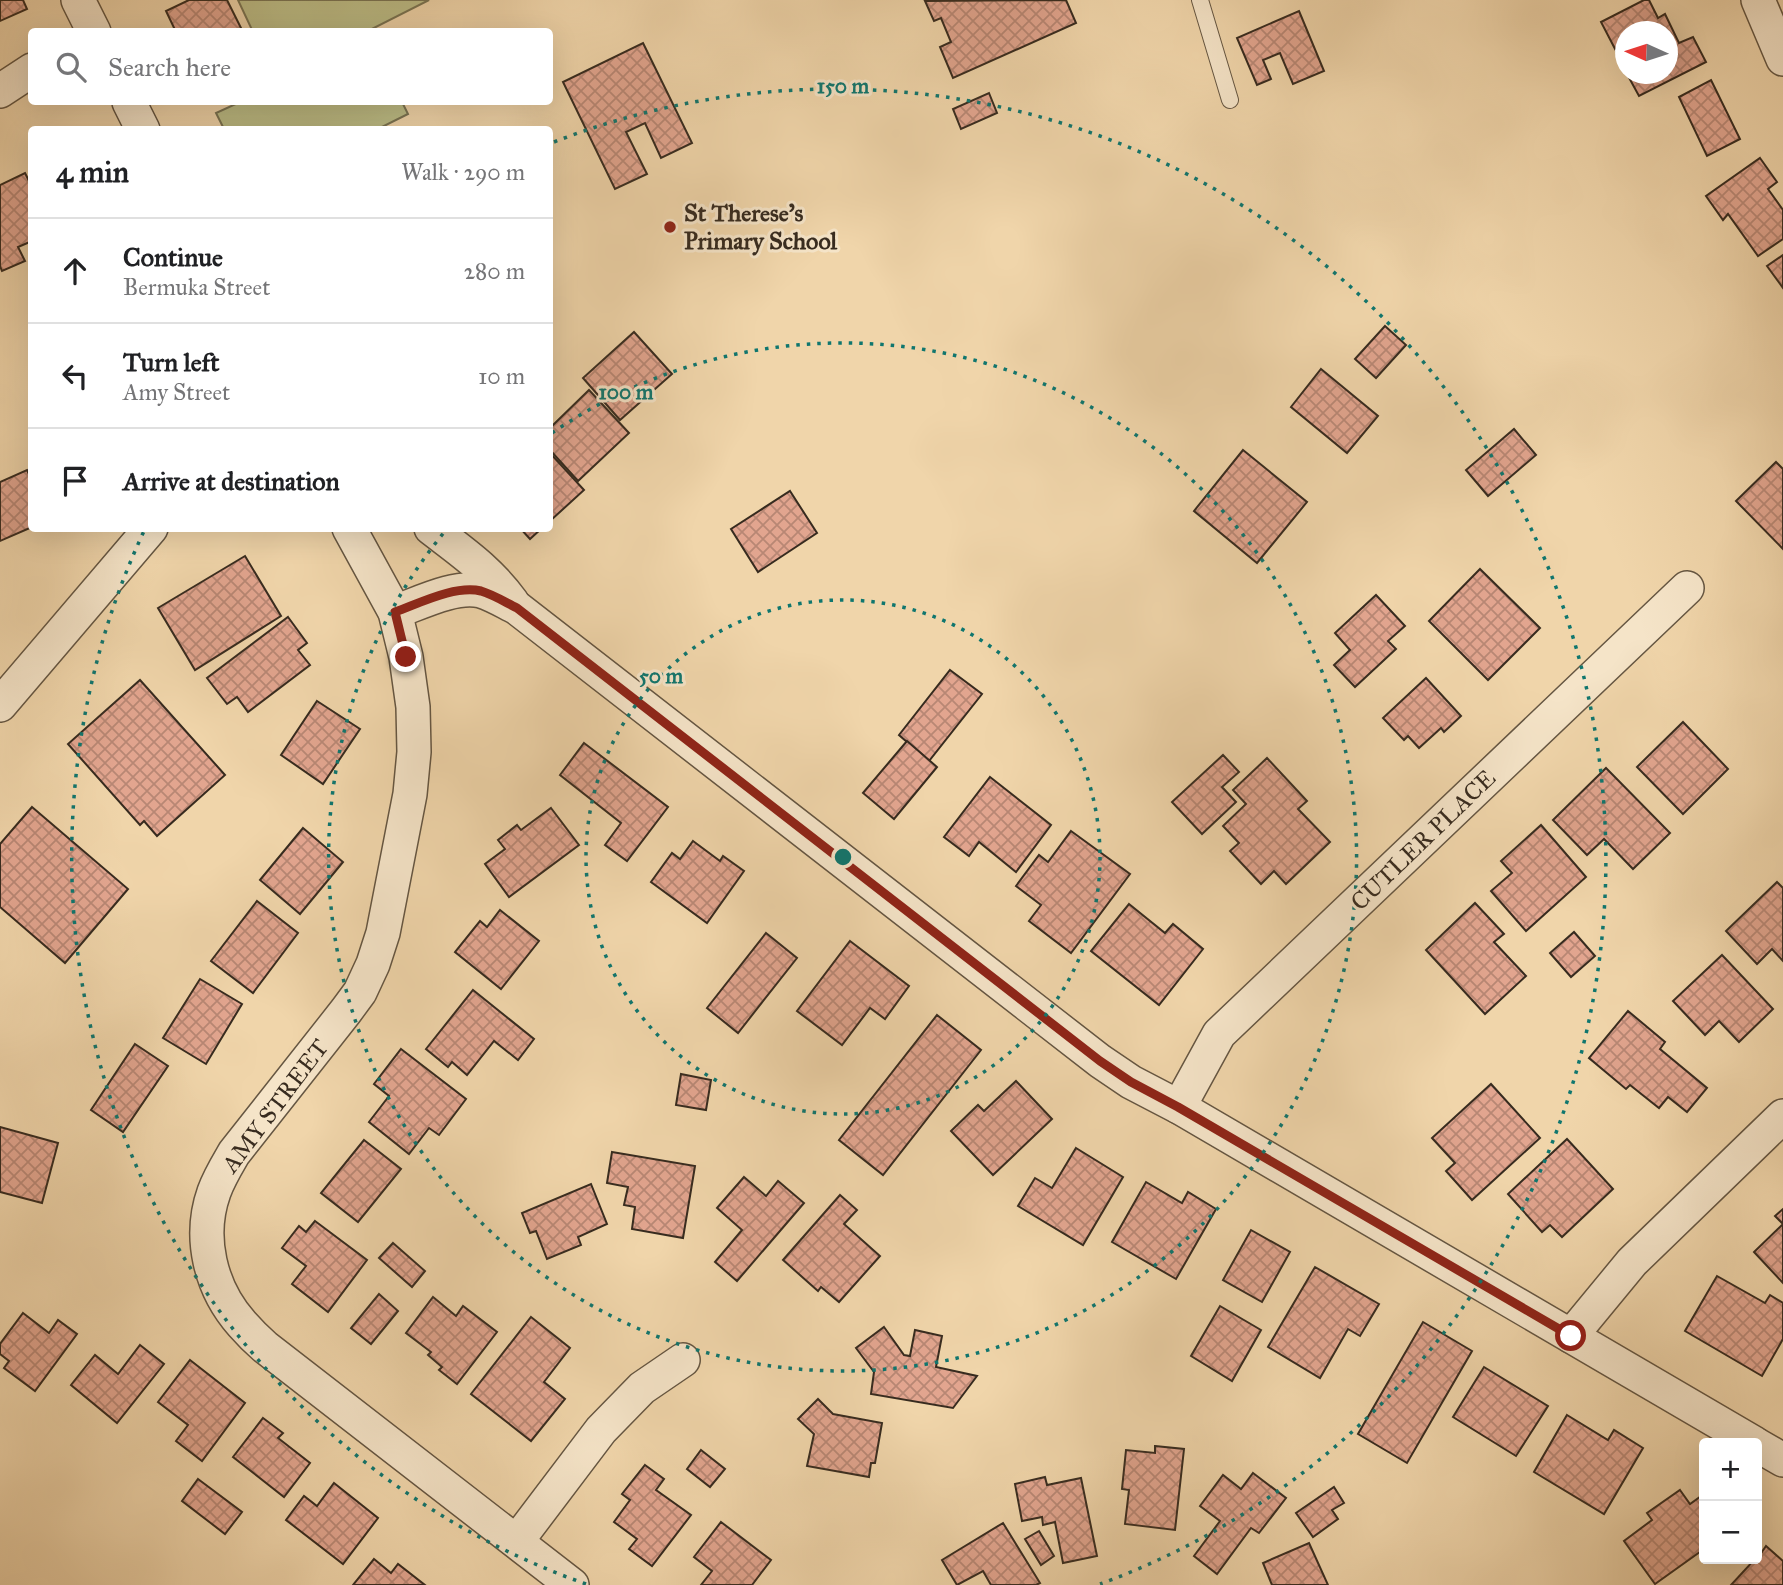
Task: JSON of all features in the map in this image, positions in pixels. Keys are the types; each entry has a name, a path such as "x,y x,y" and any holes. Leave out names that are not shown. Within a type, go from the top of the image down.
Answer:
{"street":[{"path":"1758,0 1783,59"},
{"path":"0,92 28,73"},
{"path":"130,105 141,126"},
{"path":"0,705 147,532"},
{"name":"AMY STREET","path":"351,532 395,612 406,657 413,707 414,752 410,794 383,933 373,964 360,992 346,1012 234,1153 222,1174 209,1214 207,1239 210,1263 217,1285 228,1305 265,1347 572,1585"},
{"path":"436,532 496,581 517,608"},
{"name":"CUTLER PLACE","path":"1178,1107 1219,1034 1686,588"},
{"path":"395,612 463,589 495,596 517,608 1100,1061 1131,1082 1745,1438"},
{"path":"1571,1336 1632,1262 1783,1116"},
{"path":"517,1541 601,1430 642,1388 683,1360"},
{"path":"1762,1448 1783,1460"}],"lane":[{"path":"1200,0 1230,100"}],"green space":[{"path":"238,0 429,0 374,28 251,28"},
{"path":"233,105 404,105 408,114 384,126 222,126 216,113"}],"building":[{"path":"0,0 23,0 27,9 0,21"},
{"path":"189,0 227,0 241,28 174,28 166,11"},
{"path":"1066,0 1076,23 953,78 940,47 951,42 941,18 934,21 925,1"},
{"path":"1644,0 1649,0 1658,18 1665,14 1668,21 1615,21 1615,49 1601,22"},
{"path":"1299,11 1324,71 1293,84 1280,53 1263,60 1271,79 1257,85 1237,38"},
{"path":"1693,37 1706,62 1678,76 1678,41 1679,43"},
{"path":"643,43 692,143 661,158 645,123 626,132 647,174 615,189 563,82"},
{"path":"1711,80 1740,139 1707,156 1679,97"},
{"path":"1632,84 1663,84 1639,96"},
{"path":"989,93 997,113 961,129 953,109"},
{"path":"1760,158 1777,182 1768,189 1783,210 1783,239 1758,256 1728,214 1723,220 1706,196"},
{"path":"25,173 28,179 28,243 18,247 25,261 2,271 0,266 0,185"},
{"path":"1783,255 1783,288 1767,266"},
{"path":"1385,326 1406,345 1376,378 1355,359"},
{"path":"634,332 672,374 620,420 583,378"},
{"path":"1321,369 1378,416 1347,453 1291,407"},
{"path":"589,390 629,433 578,481 553,453 553,425"},
{"path":"1514,429 1536,455 1488,496 1466,470"},
{"path":"1243,450 1307,502 1257,563 1194,511"},
{"path":"553,456 584,490 553,518"},
{"path":"1776,462 1783,469 1783,549 1736,501"},
{"path":"27,470 28,472 28,529 0,541 0,482"},
{"path":"790,491 817,533 758,572 731,529"},
{"path":"524,532 538,532 530,539"},
{"path":"245,556 281,616 195,670 158,608"},
{"path":"1480,569 1540,628 1488,680 1429,621"},
{"path":"1376,595 1405,626 1388,641 1396,649 1355,687 1334,665 1350,650 1335,633"},
{"path":"288,617 307,643 298,650 310,665 248,712 237,697 227,704 207,678"},
{"path":"950,670 982,694 929,761 899,735"},
{"path":"1426,678 1461,716 1444,732 1441,728 1419,748 1408,736 1404,740 1383,718"},
{"path":"140,680 225,775 157,836 144,821 140,825 68,744"},
{"path":"317,701 360,729 323,784 281,755"},
{"path":"1683,722 1728,769 1683,814 1637,767"},
{"path":"907,741 937,767 894,819 863,793"},
{"path":"584,743 668,807 627,861 605,845 621,823 560,775"},
{"path":"1223,755 1239,772 1222,787 1236,802 1202,834 1172,802"},
{"path":"1267,758 1307,801 1298,809 1330,842 1286,884 1274,871 1261,884 1230,851 1239,843 1223,826 1246,804 1233,790"},
{"path":"1606,768 1670,833 1633,869 1604,839 1587,855 1553,820"},
{"path":"990,777 1051,825 1016,872 979,842 969,856 944,837"},
{"path":"32,807 128,889 65,963 0,907 0,844"},
{"path":"551,808 579,845 509,897 485,864 505,849 498,840 517,825 521,830"},
{"path":"1541,825 1586,877 1526,931 1491,891 1512,873 1501,861"},
{"path":"303,828 343,862 300,914 260,880"},
{"path":"1071,831 1130,874 1071,953 1029,921 1041,905 1016,886 1039,855 1048,862"},
{"path":"693,841 720,861 723,856 744,871 707,923 651,882 672,853 680,859"},
{"path":"1777,882 1783,888 1783,961 1772,949 1757,964 1726,931"},
{"path":"257,901 298,933 253,993 211,961"},
{"path":"1475,903 1504,934 1494,942 1526,976 1485,1014 1426,950"},
{"path":"1129,904 1165,933 1173,924 1203,949 1159,1005 1091,951"},
{"path":"500,910 539,941 501,989 455,952 480,921 487,927"},
{"path":"1574,932 1595,956 1571,977 1550,953"},
{"path":"766,933 797,958 738,1033 707,1008"},
{"path":"850,941 909,986 885,1019 870,1008 842,1045 797,1011"},
{"path":"1722,955 1773,1009 1739,1042 1719,1021 1705,1035 1673,1001"},
{"path":"200,979 242,1004 206,1064 163,1038"},
{"path":"473,990 534,1039 518,1060 494,1041 467,1075 452,1062 448,1067 426,1049"},
{"path":"1628,1011 1665,1042 1660,1049 1707,1088 1687,1112 1668,1097 1659,1108 1630,1085 1626,1089 1589,1058"},
{"path":"937,1015 981,1050 883,1175 839,1140"},
{"path":"135,1044 168,1066 123,1132 91,1110"},
{"path":"401,1049 466,1099 439,1135 429,1128 409,1154 369,1122 389,1096 374,1084"},
{"path":"681,1074 711,1080 706,1110 676,1105"},
{"path":"1016,1081 1052,1119 993,1175 951,1131 978,1105 984,1111"},
{"path":"1491,1084 1540,1138 1472,1200 1446,1171 1455,1163 1432,1138"},
{"path":"0,1127 58,1143 42,1203 0,1192"},
{"path":"1567,1139 1613,1189 1562,1237 1550,1225 1542,1232 1508,1194"},
{"path":"364,1140 401,1169 358,1222 321,1193"},
{"path":"1076,1148 1123,1177 1083,1245 1018,1206 1035,1178 1052,1188"},
{"path":"612,1152 695,1166 683,1238 632,1229 635,1207 624,1205 628,1187 607,1183"},
{"path":"744,1177 766,1196 778,1181 804,1203 737,1281 715,1262 742,1230 717,1208"},
{"path":"1146,1182 1182,1203 1188,1192 1216,1209 1176,1279 1112,1242"},
{"path":"591,1184 607,1224 578,1237 581,1245 547,1259 536,1231 530,1233 522,1213"},
{"path":"840,1195 857,1210 844,1224 880,1256 839,1302 821,1287 818,1291 783,1260"},
{"path":"1783,1209 1783,1224 1775,1216"},
{"path":"315,1221 367,1260 328,1312 292,1284 306,1266 282,1248 299,1226 306,1232"},
{"path":"1783,1224 1783,1283 1754,1252"},
{"path":"1251,1230 1290,1252 1262,1302 1223,1280"},
{"path":"393,1243 425,1271 412,1287 379,1258"},
{"path":"1315,1267 1379,1304 1360,1336 1348,1329 1320,1378 1268,1347"},
{"path":"1717,1276 1765,1303 1770,1295 1783,1303 1783,1339 1762,1376 1685,1331"},
{"path":"379,1294 398,1311 371,1344 351,1328"},
{"path":"433,1297 456,1316 463,1306 497,1332 457,1384 439,1370 442,1367 428,1355 431,1352 406,1333"},
{"path":"1220,1306 1261,1330 1232,1381 1191,1356"},
{"path":"23,1313 49,1333 58,1320 77,1334 35,1391 4,1368 9,1361 0,1354 0,1344"},
{"path":"531,1317 570,1348 544,1382 565,1399 531,1441 471,1394"},
{"path":"1423,1322 1472,1351 1407,1463 1358,1434"},
{"path":"884,1327 904,1355 910,1356 915,1330 942,1336 936,1367 977,1376 953,1408 871,1394 874,1372 856,1348"},
{"path":"140,1345 164,1364 117,1423 71,1385 95,1355 118,1374"},
{"path":"190,1360 245,1403 202,1461 176,1441 188,1425 158,1402"},
{"path":"1484,1367 1548,1406 1516,1456 1453,1417"},
{"path":"818,1399 833,1414 882,1423 875,1463 871,1463 869,1477 807,1466 814,1434 798,1419"},
{"path":"1567,1415 1608,1440 1614,1430 1643,1448 1604,1514 1534,1472"},
{"path":"263,1418 283,1433 278,1438 310,1463 284,1497 233,1457"},
{"path":"1155,1446 1184,1449 1175,1530 1125,1524 1129,1490 1122,1489 1126,1450 1155,1453"},
{"path":"701,1450 725,1469 710,1487 687,1469"},
{"path":"645,1465 664,1479 656,1490 691,1515 652,1566 629,1549 637,1539 614,1522 630,1500 622,1494"},
{"path":"1253,1473 1286,1498 1259,1533 1251,1528 1217,1574 1194,1556 1220,1521 1200,1506 1223,1475 1241,1489"},
{"path":"1045,1477 1047,1485 1081,1478 1097,1556 1063,1563 1055,1522 1043,1525 1042,1517 1022,1521 1015,1484"},
{"path":"198,1479 242,1512 225,1534 182,1501"},
{"path":"334,1483 378,1518 343,1564 286,1520 304,1496 317,1506"},
{"path":"1334,1487 1344,1503 1332,1510 1338,1519 1313,1537 1296,1513"},
{"path":"1680,1490 1690,1504 1699,1498 1699,1553 1655,1584 1624,1541 1652,1520 1647,1513"},
{"path":"721,1522 771,1560 752,1585 701,1585 712,1571 694,1557"},
{"path":"1003,1523 1040,1583 991,1585 983,1571 957,1585 942,1560"},
{"path":"1039,1531 1054,1556 1041,1565 1025,1539"},
{"path":"1309,1543 1328,1585 1272,1585 1263,1563"},
{"path":"1766,1546 1783,1561 1783,1585 1731,1585 1750,1564 1762,1564 1762,1552"},
{"path":"374,1559 391,1573 398,1564 425,1585 353,1585"}],"place":[{"name":"St Therese's Primary School","path":"670,227"}],"route":[{"path":"406,657 395,612 463,589 495,596 517,608 1100,1061 1131,1082 1571,1336"}]}
